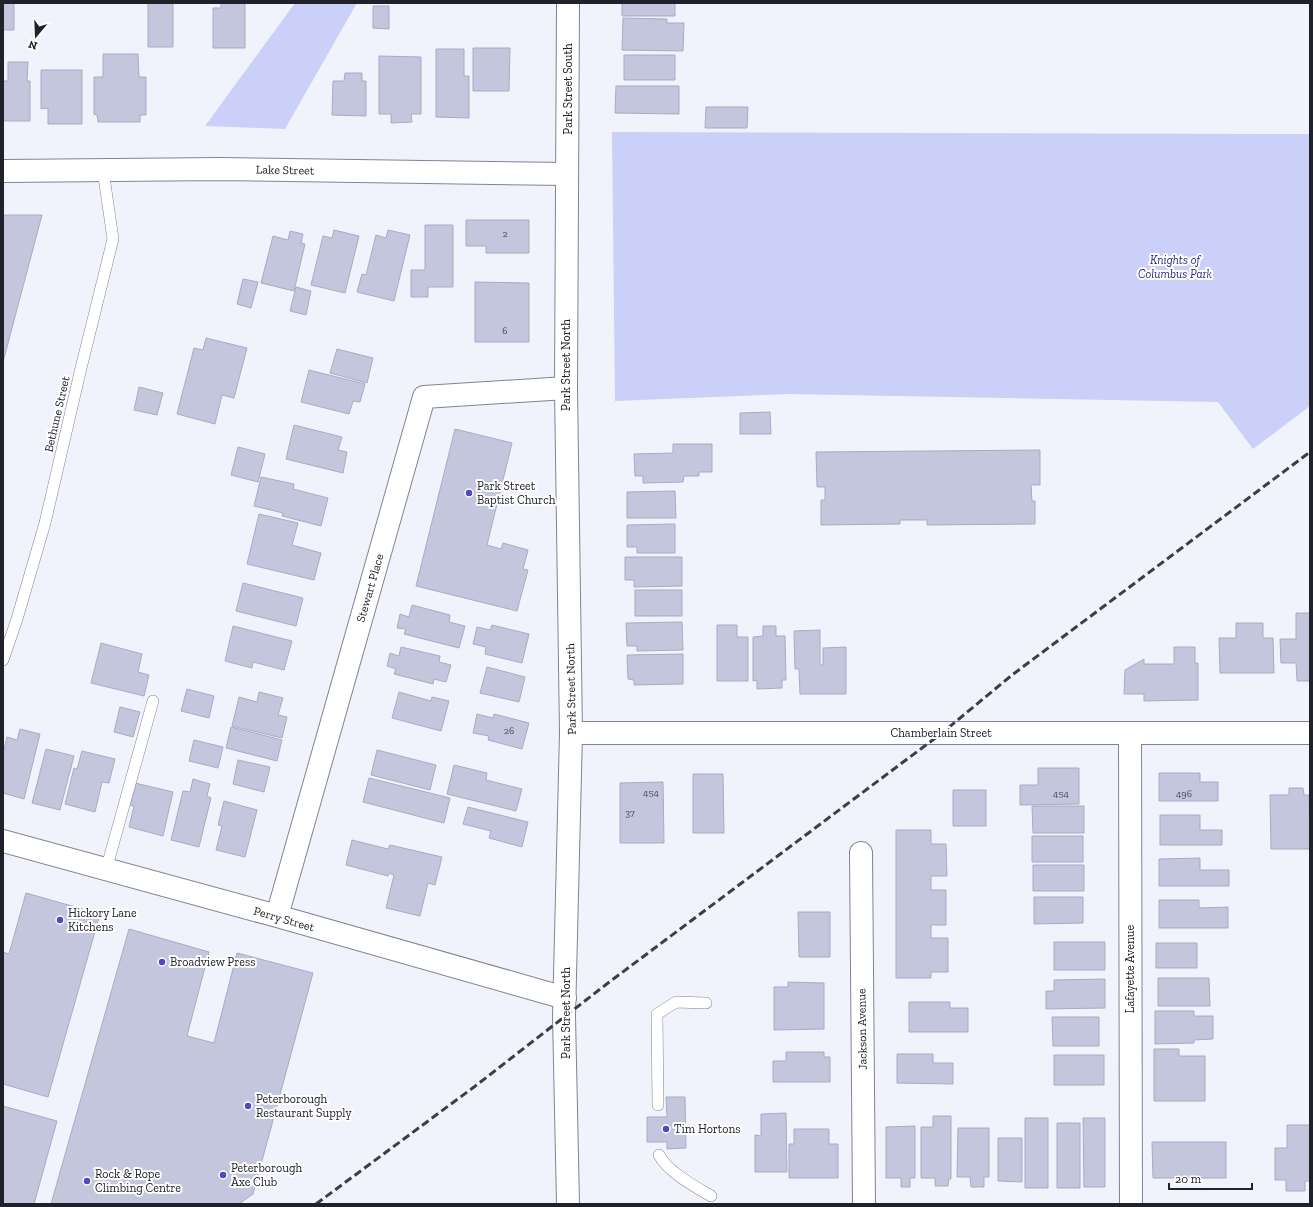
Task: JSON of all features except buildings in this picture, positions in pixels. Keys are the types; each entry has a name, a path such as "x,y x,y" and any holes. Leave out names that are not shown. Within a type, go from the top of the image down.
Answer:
{"street":[{"name":"Park Street South","path":"567,174 568,3"},
{"name":"Lake Street","path":"3,171 221,169 567,174"},
{"name":"Park Street North","path":"567,174 566,388 571,733 565,998 568,1204"},
{"name":"Stewart Place","path":"277,916 424,397 566,388"},
{"name":"Chamberlain Street","path":"571,733 1310,733"},
{"name":"Lafayette Avenue","path":"1130,733 1131,1204"},
{"name":"Perry Street","path":"3,842 277,916 565,998"},
{"name":"Jackson Avenue","path":"860,853 864,1204"}],"lane":[{"name":"Bethune Street","path":"3,660 17,619 45,523 113,239 102,170"},
{"path":"106,870 153,701"},
{"path":"658,1106 657,1014 676,1002 706,1003"},
{"path":"659,1155 663,1163 711,1196"}],"green space":[{"path":"295,3 357,3 285,129 205,126"},
{"name":"Knights of Columbus Park","path":"612,132 1310,134 1310,406 1253,449 1218,402 788,394 615,401"}],"railway":[{"path":"316,1204 474,1087 608,983 942,733 1012,675 1310,452"}],"place":[{"name":"Park Street Baptist Church","path":"469,493"},
{"name":"Hickory Lane Kitchens","path":"60,920"},
{"name":"Broadview Press","path":"162,962"},
{"name":"Peterborough Restaurant Supply","path":"248,1106"},
{"name":"Tim Hortons","path":"666,1129"},
{"name":"Peterborough Axe Club","path":"223,1175"},
{"name":"Rock & Rope Climbing Centre","path":"87,1181"}]}
